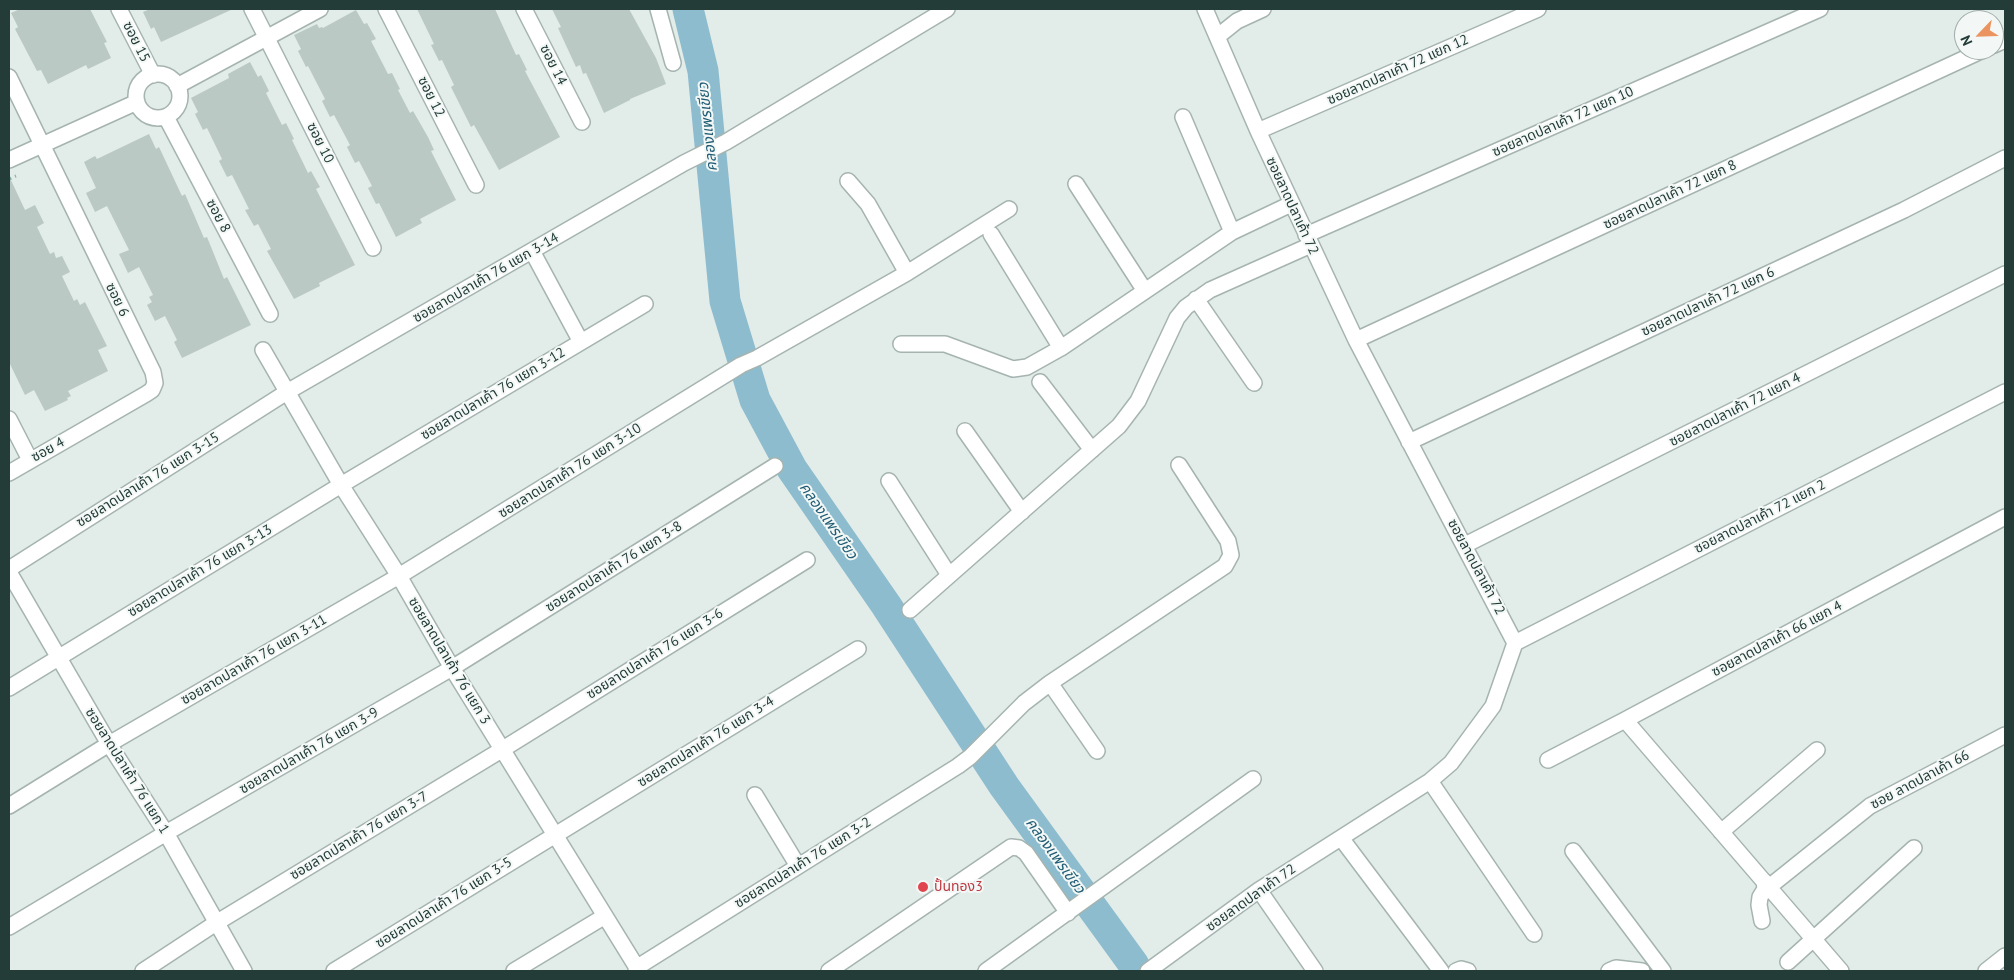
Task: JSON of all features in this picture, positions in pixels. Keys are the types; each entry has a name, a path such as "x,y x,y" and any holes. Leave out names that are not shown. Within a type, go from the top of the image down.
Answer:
{"street":[{"name":"ซอย 15","path":"119,9 153,75"},
{"name":"ซอย 10","path":"252,9 373,248"},
{"path":"177,86 320,9"},
{"name":"ซอย 12","path":"386,9 476,185"},
{"name":"ซอย 14","path":"524,9 582,122"},
{"path":"658,9 673,63"},
{"name":"ซอยลาดปลาเค้า 76 แยก 3-14","path":"287,392 684,163 726,142 947,9"},
{"name":"ซอยลาดปลาเค้า 72","path":"1148,971 1260,890 1430,781 1451,763 1493,706 1515,642 1356,340 1291,204 1205,9"},
{"path":"1217,37 1237,22 1263,9"},
{"name":"ซอยลาดปลาเค้า 72 แยก 12","path":"1258,131 1538,9"},
{"name":"ซอยลาดปลาเค้า 72 แยก 10","path":"910,610 1119,426 1138,401 1177,318 1196,299 1309,240 1820,9"},
{"name":"ซอยลาดปลาเค้า 72 แยก 8","path":"1356,340 1962,60"},
{"path":"153,75 167,77 177,86 179,100 172,113 166,117 158,118 145,114 137,102 136,95 141,82 153,75"},
{"path":"9,77 40,144"},
{"path":"9,160 40,144 137,102"},
{"name":"ซอย 8","path":"166,117 270,314"},
{"path":"1183,117 1232,232"},
{"name":"ซอย 6","path":"40,144 154,377 155,383 152,390 88,427"},
{"name":"ซอยลาดปลาเค้า 72 แยก 6","path":"1409,442 1904,210 2005,158"},
{"path":"848,181 868,204 907,273"},
{"path":"1076,184 1145,291"},
{"path":"902,344 945,344 1013,368 1027,367 1060,348 1232,232 1291,204"},
{"name":"ซอยลาดปลาเค้า 76 แยก 3-10","path":"399,576 741,365 757,358 907,273 1009,209"},
{"path":"991,234 1060,348"},
{"path":"532,251 581,342"},
{"name":"ซอยลาดปลาเค้า 72 แยก 4","path":"1465,545 2005,274"},
{"path":"1196,299 1254,383"},
{"name":"ซอยลาดปลาเค้า 76 แยก 3-12","path":"341,485 645,304"},
{"name":"ซอยลาดปลาเค้า 76 แยก 3","path":"262,350 341,485 399,576 452,668 637,970"},
{"path":"1040,382 1092,450"},
{"name":"ซอยลาดปลาเค้า 76 แยก 3-15","path":"9,570 287,392"},
{"name":"ซอยลาดปลาเค้า 72 แยก 2","path":"1515,642 2005,392"},
{"path":"9,419 30,460"},
{"name":"ซอย 4","path":"9,473 88,427"},
{"path":"965,431 1022,512"},
{"name":"ซอยลาดปลาเค้า 76 แยก 3-2","path":"637,970 970,757 1024,702 1225,566 1231,555 1228,541 1179,465"},
{"name":"ซอยลาดปลาเค้า 76 แยก 3-8","path":"452,668 775,466"},
{"path":"889,481 949,575"},
{"name":"ซอยลาดปลาเค้า 76 แยก 3-13","path":"9,688 341,485"},
{"name":"ซอยลาดปลาเค้า 66 แยก 4","path":"1548,760 2005,517"},
{"name":"ซอยลาดปลาเค้า 76 แยก 3-6","path":"503,749 806,560"},
{"name":"ซอยลาดปลาเค้า 76 แยก 1","path":"9,570 109,744 166,833 244,971"},
{"name":"ซอยลาดปลาเค้า 76 แยก 3-11","path":"9,806 109,744 399,576"},
{"name":"ซอยลาดปลาเค้า 76 แยก 3-4","path":"554,835 858,648"},
{"name":"ซอยลาดปลาเค้า 76 แยก 3-9","path":"9,927 166,833 452,668"},
{"path":"1050,683 1097,751"},
{"path":"1625,720 1841,971"},
{"name":"ซอย ลาดปลาเค้า 66","path":"1767,884 1870,806 2005,735"},
{"name":"ซอยลาดปลาเค้า 76 แยก 3-7","path":"143,971 216,924 503,749"},
{"path":"1722,832 1817,750"},
{"path":"986,971 1253,779"},
{"path":"1430,781 1534,934"},
{"path":"755,795 798,866"},
{"name":"ซอยลาดปลาเค้า 76 แยก 3-5","path":"334,971 554,835"},
{"path":"1341,838 1441,971"},
{"path":"829,971 1012,847 1026,852 1068,913"},
{"path":"1788,962 1914,848"},
{"path":"1573,851 1663,971"},
{"path":"1762,921 1759,905 1760,897 1767,884"},
{"path":"1260,890 1316,971"},
{"path":"514,971 605,916"},
{"path":"1986,971 2005,956"},
{"path":"1609,971 1616,968 1642,971"},
{"path":"1456,971 1461,969 1467,969 1468,971"}],"building":[{"path":"20,9 90,9 107,42 104,43 111,58 88,69 86,65 48,84 41,70 37,71 15,29 18,27 11,13"},
{"path":"150,9 233,9 161,42 154,27 151,29 143,12"},
{"path":"417,9 495,9 516,55 519,54 527,70 525,71 560,137 499,170 474,125 471,127 451,87 454,85 442,60 439,61 431,45 434,44"},
{"path":"552,9 629,9 656,58 666,84 630,99 604,113 586,73 583,74 580,65 576,67 558,28 561,27"},
{"path":"356,10 364,24 367,23 376,39 371,41 388,74 392,73 400,89 398,90 410,113 413,111 428,137 434,150 431,151 456,200 420,219 422,223 396,237 379,203 376,204 368,188 372,186 359,161 355,163 347,147 350,145 334,115 330,117 322,101 325,99 298,51 301,49 294,35 317,24 319,28 323,28"},
{"path":"250,62 258,77 261,75 269,91 266,93 282,125 286,123 308,173 311,171 320,187 316,189 355,265 319,283 320,286 294,299 267,251 271,249 258,224 254,226 245,210 249,209 232,175 227,177 219,161 222,159 207,128 203,130 195,114 198,112 191,98 229,78 228,74"},
{"path":"149,134 156,149 159,147 182,196 185,194 204,238 207,237 224,279 227,277 251,325 182,358 174,342 177,340 165,316 155,321 147,305 152,302 149,297 153,295 139,267 128,273 119,254 129,250 107,206 95,212 86,193 96,188 84,162 95,156 97,159"},
{"path":"9,176 25,210 35,205 44,223 37,227 50,254 54,252 56,258 62,256 70,272 62,276 74,301 77,299 80,305 85,302 107,346 98,350 108,371 68,391 71,396 67,398 68,400 45,411 34,390 25,395 9,362"}],"waterway":[{"name":"คลองแพรเขียว","path":"688,9 703,71 725,301 755,400 792,469 886,605 1004,786 1134,965"}],"place":[{"name":"ปั้นทอง3","path":"923,887"}]}
